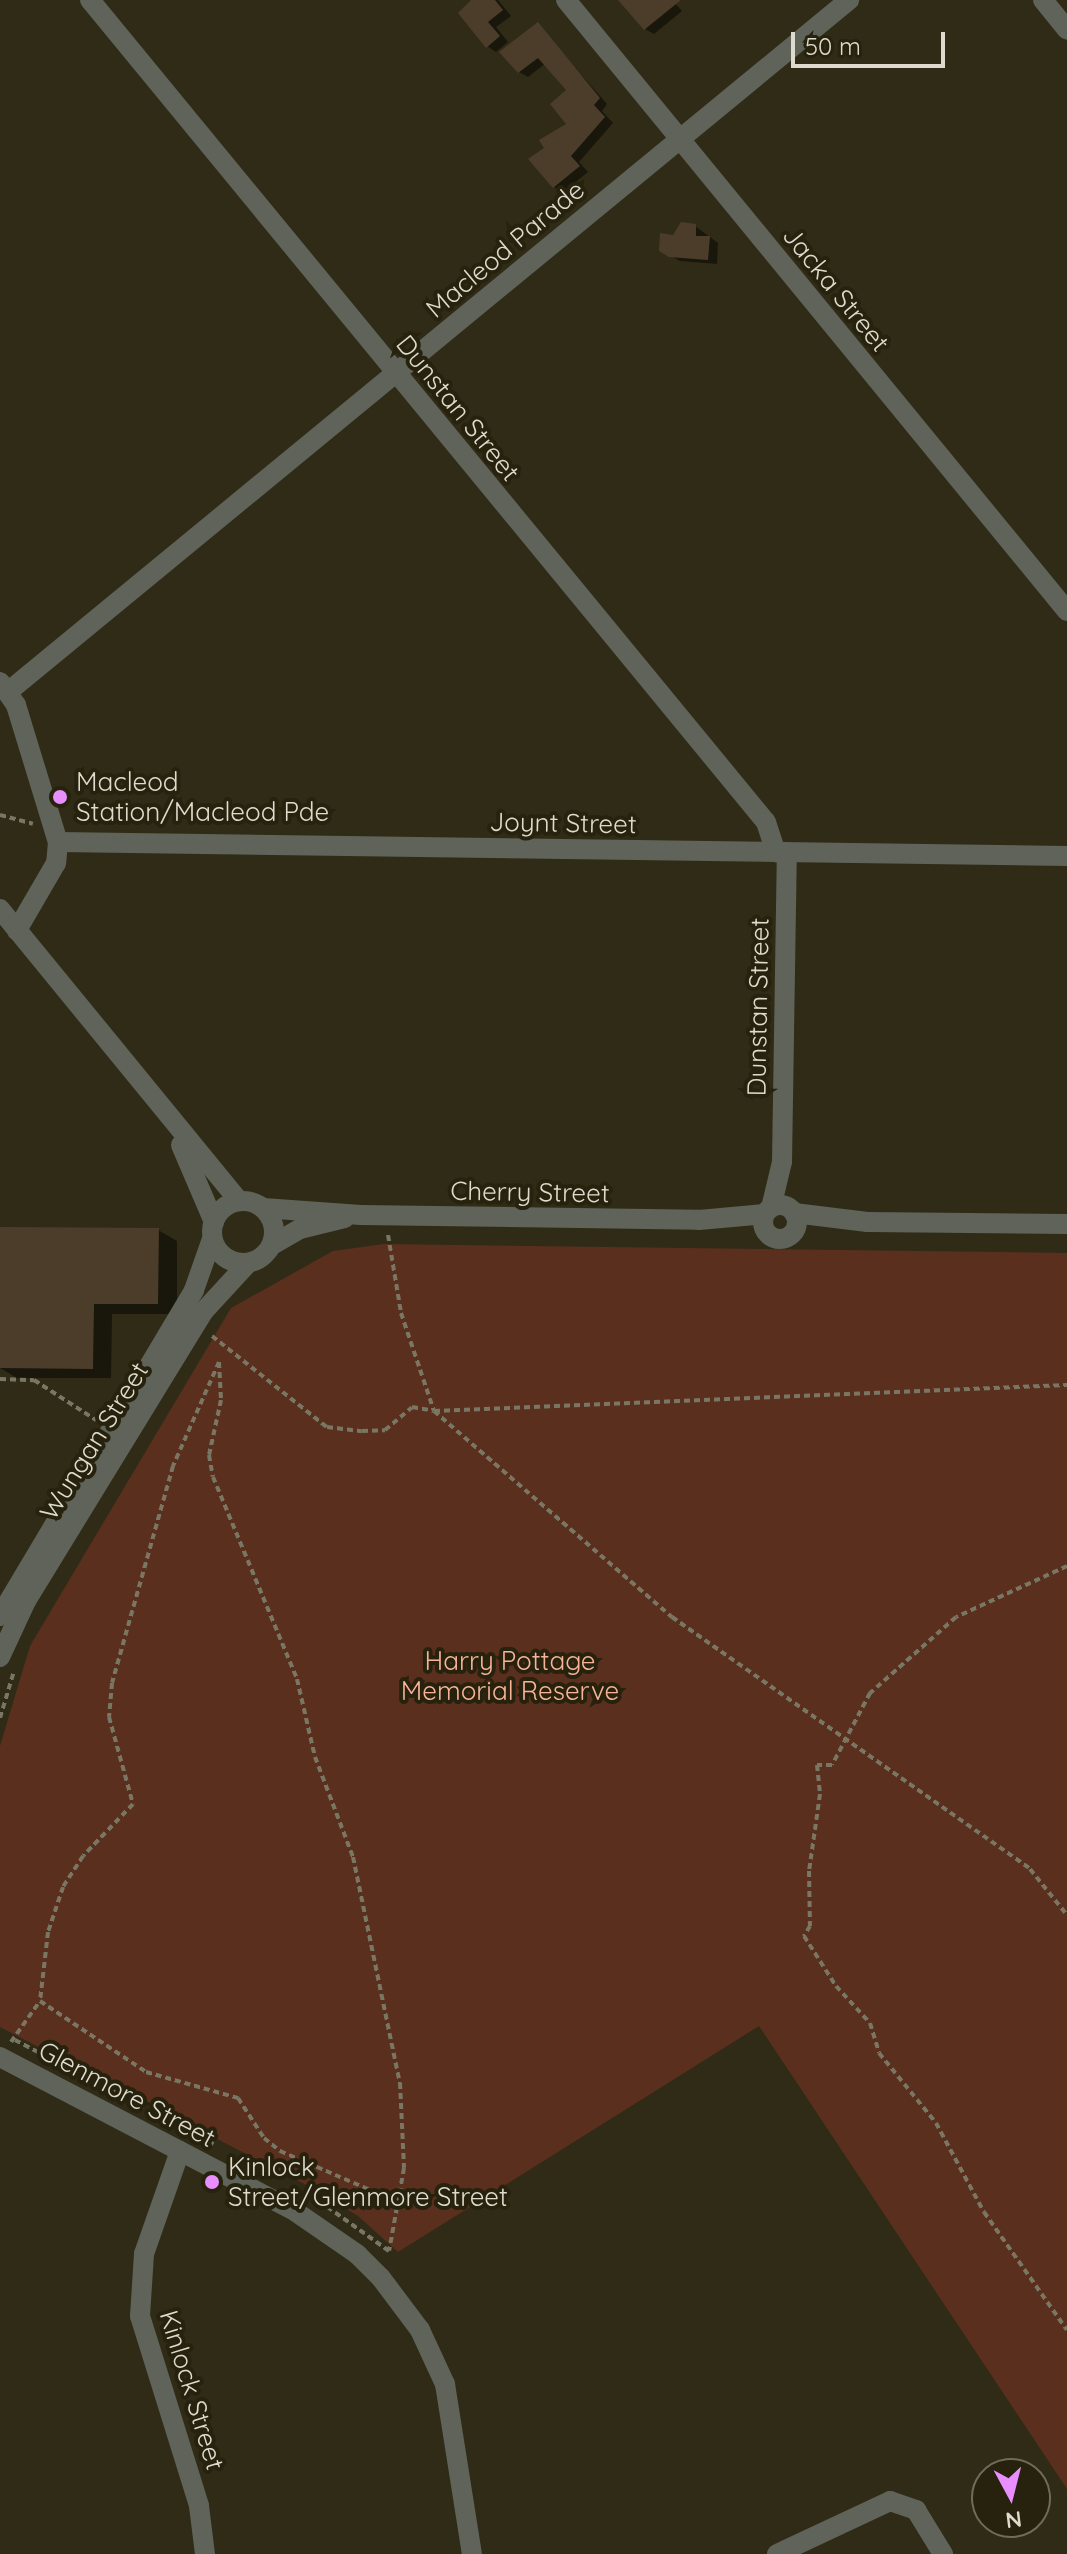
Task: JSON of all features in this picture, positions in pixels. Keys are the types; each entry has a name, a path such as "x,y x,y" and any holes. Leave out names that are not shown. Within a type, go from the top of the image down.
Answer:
{"street":[{"name":"Dunstan Street","path":"90,0 766,822 782,852 782,1162 778,1216 797,1222 791,1235"},
{"name":"Jacka Street","path":"566,0 1067,611"},
{"name":"Macleod Parade","path":"4,686 396,373 849,0"},
{"path":"1043,0 1067,30"},
{"path":"4,686 57,834 56,863 17,930"},
{"name":"Joynt Street","path":"57,834 1067,856"},
{"path":"0,909 160,1104 239,1201 263,1208 274,1225 272,1245 248,1263 229,1260 213,1230 160,1104"},
{"path":"213,1230 223,1208 239,1201"},
{"name":"Cherry Street","path":"263,1208 385,1216 699,1220 778,1216 867,1222 1067,1224"},
{"name":"Cherry Street","path":"272,1245 300,1229 361,1215"},
{"name":"Cherry Street","path":"791,1235 867,1222"},
{"name":"Wungan Street","path":"0,1616 194,1290 213,1230"},
{"name":"Wungan Street","path":"0,1657 26,1601 196,1323 248,1263"},
{"name":"Glenmore Street","path":"2,2058 180,2151 332,2235 357,2254 402,2304 433,2352 445,2384 472,2554"},
{"name":"Kinlock Street","path":"180,2151 144,2254 140,2316 199,2506 205,2554"},
{"path":"777,2554 890,2501 916,2510 943,2554"}],"path":[{"path":"0,815 57,834"},
{"path":"385,1216 401,1313 434,1411 672,1617 1030,1869 1067,1915"},
{"path":"196,1323 327,1427 385,1430 412,1407 434,1411 1067,1385"},
{"path":"2,2058 40,2001 48,1932 63,1887 83,1856 133,1804 109,1717 112,1683 169,1478 219,1362 221,1400 209,1455 213,1477 297,1679 315,1757 353,1857 383,1983 403,2115 398,2202 389,2251 306,2193"},
{"path":"0,1379 34,1380 109,1429"},
{"path":"1067,1566 956,1617 870,1693 832,1765 817,1765 820,1794 809,1871 810,1926 804,1936 836,1986 870,2023 879,2053 936,2123 984,2212 1067,2330"},
{"path":"40,2001 146,2072 238,2098 264,2138 280,2151 398,2202"},
{"path":"0,2034 224,2149"}],"green space":[{"name":"Harry Pottage Memorial Reserve","path":"384,1244 1067,1253 1067,2489 1051,2465 1051,2458 1046,2458 759,2026 398,2252 358,2216 312,2188 0,2027 0,1746 30,1646 231,1308 333,1251"}],"building":[{"path":"471,0 495,0 503,10 488,22 500,36 486,48 458,13"},
{"path":"618,0 681,0 644,30"},
{"path":"538,22 600,98 594,105 605,117 571,156 580,166 553,188 528,159 544,148 539,140 566,124 550,104 566,90 538,58 518,73 499,52"},
{"path":"681,222 696,224 696,236 710,236 708,260 669,257 659,251 660,233 673,235"},
{"path":"0,1227 159,1228 158,1304 94,1304 93,1369 0,1368"}],"place":[{"name":"Macleod Station/Macleod Pde","path":"60,797"},
{"name":"Kinlock Street/Glenmore Street","path":"212,2182"}]}
